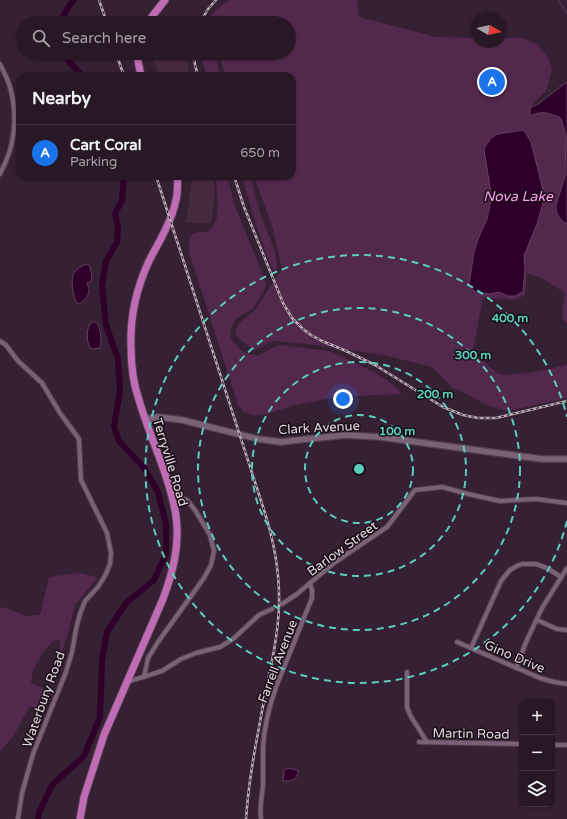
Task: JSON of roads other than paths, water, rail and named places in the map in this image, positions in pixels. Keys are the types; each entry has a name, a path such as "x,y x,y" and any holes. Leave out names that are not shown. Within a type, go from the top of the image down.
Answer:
{"highway":[{"path":"152,16 165,0"},
{"path":"138,60 140,72"},
{"name":"Terryville Road","path":"80,819 84,797 104,735 163,599 176,556 176,516 172,497 136,392 130,345 135,300 148,262 167,226 176,199 178,180"}],"main road":[{"name":"Clark Avenue","path":"146,419 158,417 182,420 258,439 281,442 346,434 380,436 542,459 567,459"}],"street":[{"path":"0,64 9,83 15,114 12,142 0,174"},
{"name":"Waterbury Road","path":"0,341 6,345 18,361 42,383 60,413 79,439 81,480 107,533 111,553 110,564 106,574 98,587 85,601 80,614 66,672 33,754 22,793 18,819"},
{"name":"Barlow Street","path":"282,604 297,594 334,563 388,527 415,490 442,487 500,500 536,499 567,503"},
{"path":"144,677 148,658 204,578 213,558 214,551 210,535 195,510 187,500 179,497 172,497"},
{"path":"471,648 501,581 510,570 520,565 534,564 544,566 561,577"},
{"path":"516,668 545,604 567,568"},
{"name":"Farrell Avenue","path":"261,819 260,811 263,784 263,748 267,718 274,692 312,598 313,592 310,583"},
{"path":"127,682 162,671 181,659 196,653 217,649 223,646 260,615 272,609"},
{"path":"537,620 560,630 567,630"},
{"name":"Gino Drive","path":"457,642 540,678 567,684"},
{"path":"407,672 407,707 410,715 427,742"},
{"name":"Martin Road","path":"419,742 519,744"},
{"path":"555,745 567,745"}],"water":[{"path":"567,82 567,224 558,216 556,211 556,205 565,177 566,139 564,128 559,117 548,113 534,114 530,116 530,108 538,104"},
{"name":"Nova Lake","path":"523,130 531,142 543,190 544,200 537,224 524,256 525,269 523,291 516,296 508,296 499,292 490,294 476,292 471,289 469,284 474,252 487,219 491,200 484,149 491,138 498,134"},
{"path":"86,264 90,266 92,276 91,282 87,283 89,292 87,297 79,304 74,297 72,286 73,277 75,271"},
{"path":"92,322 96,322 99,327 101,338 100,348 90,348 89,345 87,338"},
{"path":"287,768 298,770 298,773 295,779 283,781 284,771"}],"waterway":[{"path":"64,16 74,0"},
{"path":"558,0 567,13"},
{"path":"68,60 79,72"},
{"path":"38,819 39,813 52,785 84,756 100,717 102,661 107,632 126,603 154,580 166,554 166,524 158,492 144,468 119,441 114,427 120,390 118,359 106,325 102,286 106,261 117,242 118,228 115,213 122,201 124,180"}],"tunnel":[{"path":"272,609 282,604"}],"railway":[{"path":"99,0 105,16"},
{"path":"204,16 216,0"},
{"path":"118,60 123,72"},
{"path":"195,60 197,72"},
{"path":"157,180 264,510 271,534 277,570 279,594 277,627 254,754 246,819"},
{"path":"235,180 244,207 283,303 292,318 311,335 375,365 443,407 463,415 478,418 496,418 567,401"}],"place":[{"name":"Cart Coral","path":"492,82"}]}
